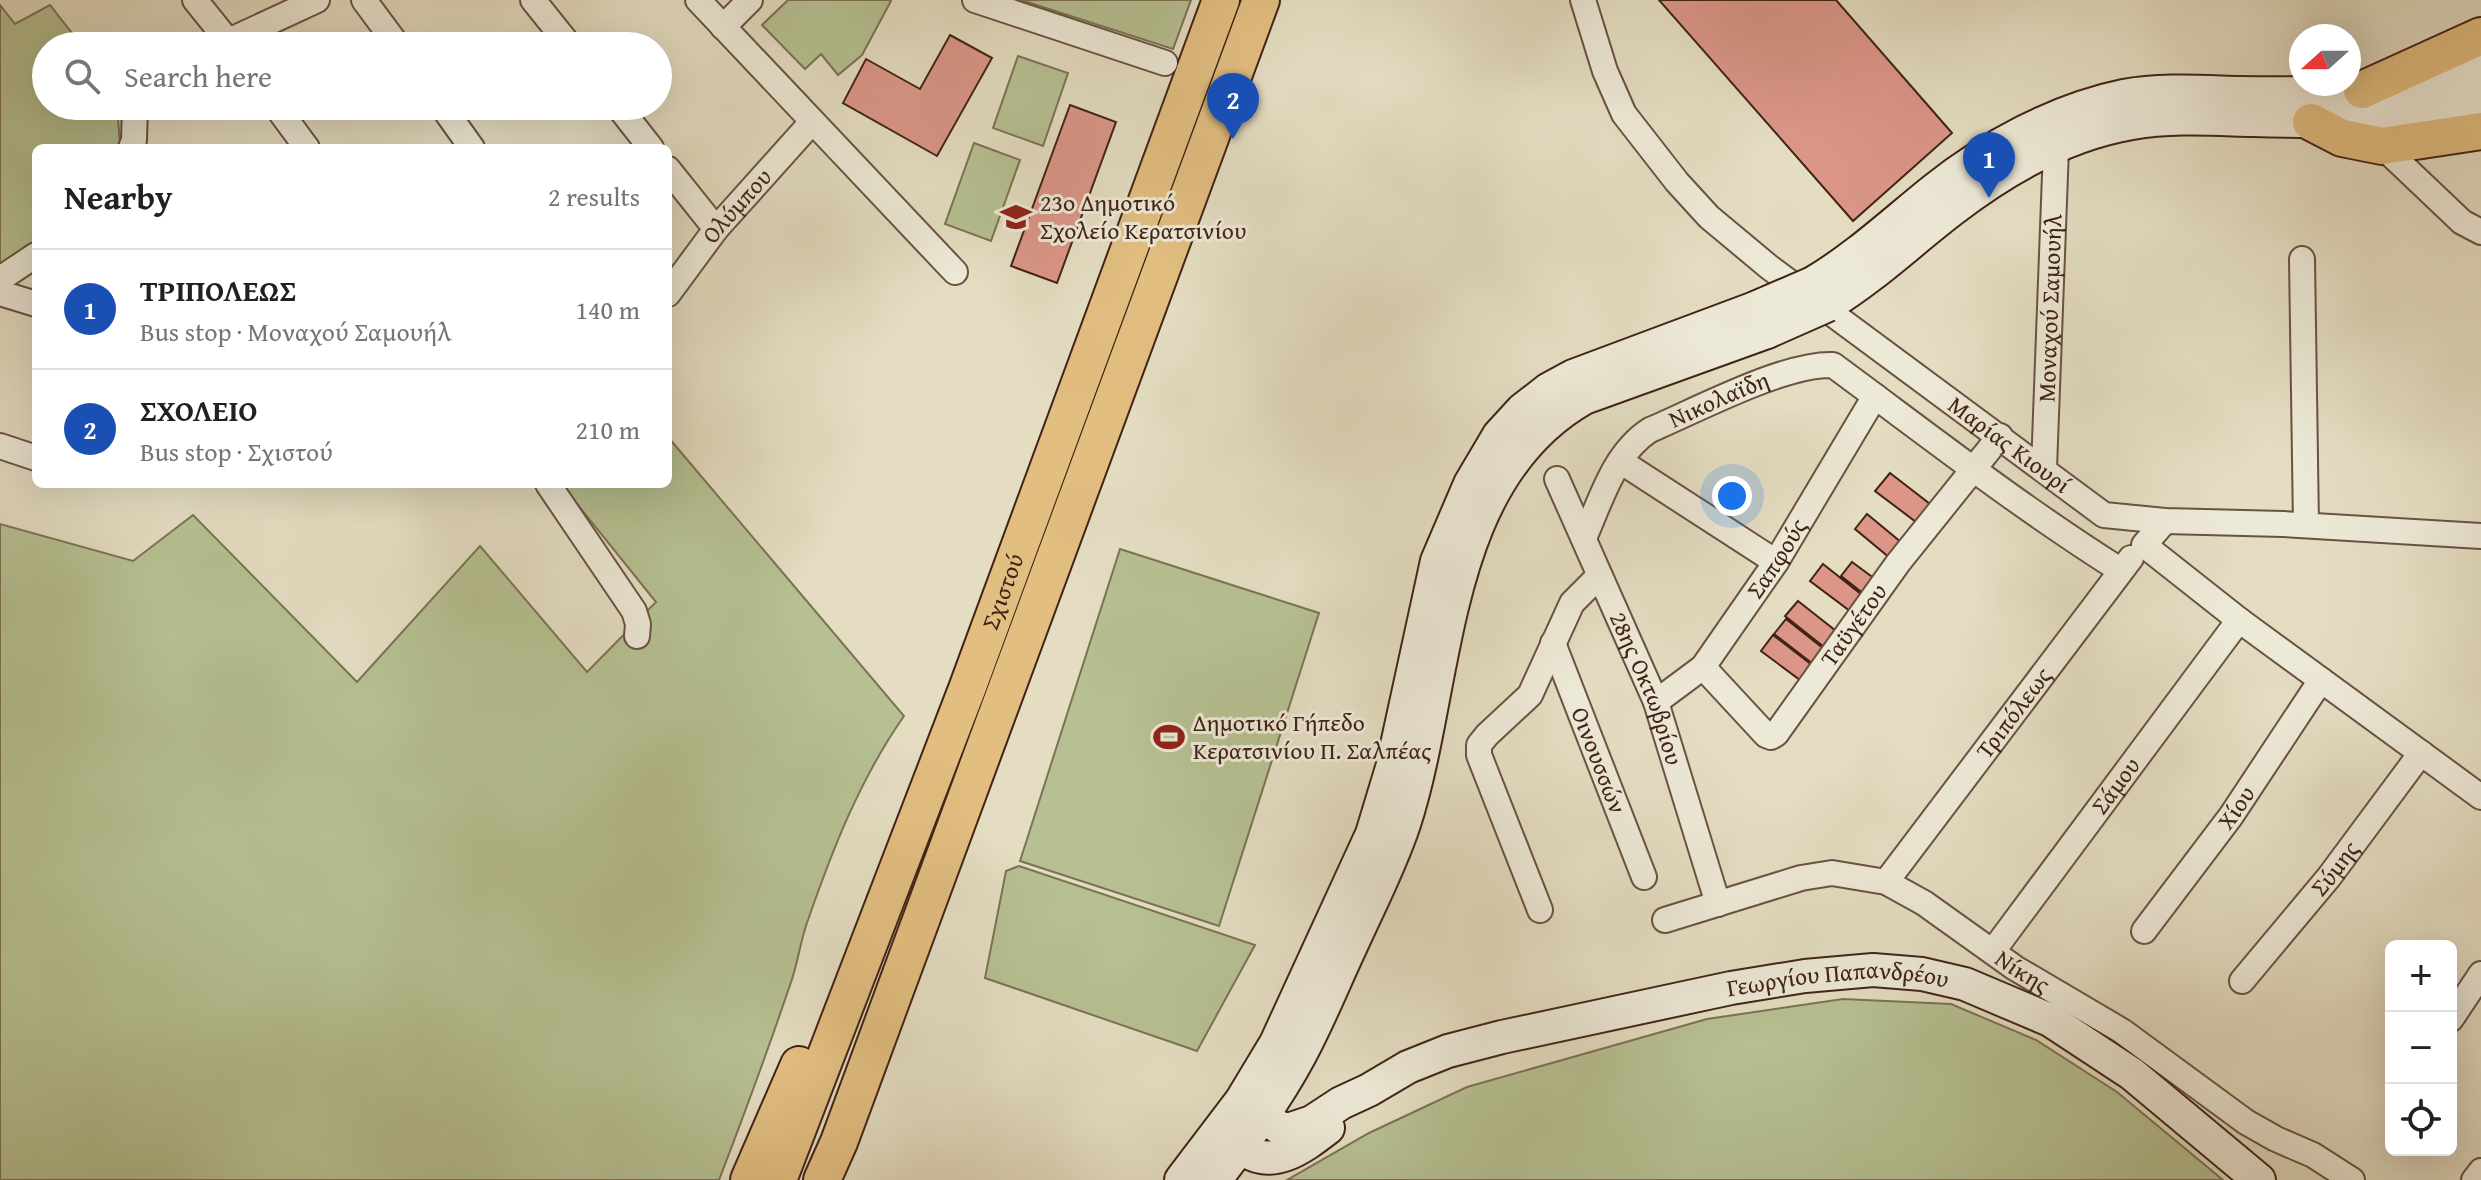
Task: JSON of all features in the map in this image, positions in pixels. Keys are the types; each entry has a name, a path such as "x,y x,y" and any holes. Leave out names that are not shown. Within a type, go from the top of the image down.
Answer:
{"main road":[{"name":"Σχιστού","path":"778,1180 961,703 1221,0"},
{"name":"Σχιστού","path":"822,1180 839,1142 1261,0"},
{"path":"2362,90 2481,36"},
{"path":"1821,294 1860,251 1936,188 2018,136 2080,109 2125,96 2154,93 2323,93 2362,90 2429,83 2481,69"},
{"path":"1215,1180 1263,1116 1301,1054 1404,824 1464,566 1482,514 1506,470 1540,429 1562,410 1761,320 1877,272 1954,208 2028,161 2100,130 2158,119 2311,122 2400,117 2433,112 2481,98"},
{"path":"2311,122 2342,138 2382,146 2481,131"},
{"path":"1181,1180 1260,1073 1372,834 1392,768 1437,561 1483,459 1499,435 1522,410 1549,389 1573,376 1761,320"},
{"name":"Γεωργίου Παπανδρέου","path":"1263,1116 1281,1129 1312,1122 1408,1067 1448,1051 1731,988 1805,976 1873,970 1922,974 1965,984 2050,1020 2132,1074 2259,1180"},
{"path":"749,1180 818,1023 835,1000 855,981"},
{"path":"1301,1054 1305,1078 1318,1098 1355,1097"},
{"name":"Γεωργίου Παπανδρέου","path":"1241,1147 1253,1158 1267,1159 1307,1144 1355,1097"},
{"path":"837,1180 839,1142"},
{"path":"1255,1180 1307,1144"}],"street":[{"path":"195,0 218,32"},
{"path":"251,32 317,0"},
{"path":"364,0 388,32"},
{"path":"533,0 559,32"},
{"path":"698,0 955,272"},
{"path":"723,27 750,0"},
{"path":"975,0 1165,63"},
{"name":"Μαρίας Κιουρί","path":"1583,0 1605,71 1624,114 1677,182 1709,217 1769,267 2104,515 2165,521"},
{"path":"132,144 135,120"},
{"path":"286,120 304,144"},
{"path":"452,120 469,144"},
{"path":"629,120 648,144"},
{"name":"Ολύμπου","path":"672,289 716,229 812,122"},
{"path":"2382,146 2462,222 2481,232"},
{"name":"Μοναχού Σαμουήλ","path":"2044,468 2056,148"},
{"path":"672,174 716,229"},
{"path":"0,279 32,258"},
{"path":"2302,259 2306,525"},
{"path":"0,293 32,303"},
{"name":"Νικολαϊδη","path":"1620,461 1650,430 1779,375 1817,364 1833,365"},
{"name":"Μαρίας Κιουρί","path":"1833,365 1973,471 2120,570"},
{"name":"Σαπφούς","path":"1656,702 1703,667 1776,562 1875,396"},
{"name":"Ταϋγέτου","path":"1703,667 1766,735 1771,737 1776,734 1898,563 2000,436"},
{"path":"0,446 32,457"},
{"path":"1584,538 1620,461 1776,562"},
{"name":"28ης Οκτωβρίου","path":"1557,479 1656,702 1718,904"},
{"path":"551,488 634,611 638,624 637,636"},
{"path":"2481,536 2306,525 2165,521 2144,545 2239,620 2481,797"},
{"name":"Τριπόλεως","path":"1886,882 2120,570 2144,545"},
{"path":"1540,910 1479,755 1479,745 1530,695 1572,603 1599,576"},
{"name":"Σάμου","path":"1993,951 2239,620"},
{"name":"Οινουσσών","path":"1553,643 1644,877"},
{"name":"Χίου","path":"2144,931 2231,816 2321,680"},
{"name":"Σύμης","path":"2242,981 2329,877 2421,753"},
{"name":"Νίκης","path":"1665,920 1801,878 1832,873 1886,882 1924,903 2015,968 2122,1031 2246,1122 2313,1155 2352,1180"},
{"path":"2456,1012 2481,974"},
{"path":"2474,1180 2481,1171"}],"green space":[{"path":"788,0 891,1 862,55 838,75 821,54 805,69 762,25"},
{"path":"1021,0 1191,0 1173,49"},
{"path":"0,5 15,24 50,5 71,32 32,32 32,120 118,120 120,143 32,144 32,245 0,270"},
{"path":"1018,56 1068,73 1043,146 993,128"},
{"path":"974,143 1020,160 991,241 945,224"},
{"path":"672,442 904,716 874,764 838,840 805,928 793,977 719,1180 0,1180 0,524 133,561 193,515 357,682 480,546 587,672 656,602 564,488 672,488"},
{"name":"Δημοτικό Γήπεδο Κερατσινίου Π. Σαλπέας","path":"1120,549 1319,613 1219,926 1020,861"},
{"path":"1019,866 1255,945 1197,1051 985,978 1006,871"},
{"path":"1843,999 1951,1004 2036,1040 2117,1092 2223,1180 1287,1180 1369,1133 1467,1087 1707,1019"}],"building":[{"path":"1659,0 1836,0 1952,133 1853,221"},
{"path":"950,35 992,58 937,156 843,103 866,59 920,89"},
{"path":"1070,105 1116,122 1057,283 1011,266"},
{"path":"1890,473 1930,504 1916,522 1875,491"},
{"path":"1867,514 1902,543 1890,558 1855,529"},
{"path":"1852,562 1875,579 1864,594 1841,576"},
{"path":"1823,564 1862,595 1850,611 1810,581"},
{"path":"1798,601 1836,631 1824,647 1785,616"},
{"path":"1786,619 1824,649 1813,664 1774,634"},
{"path":"1773,635 1812,665 1800,680 1761,651"}],"place":[{"name":"ΣΧΟΛΕΙΟ","path":"1233,139"},
{"name":"ΤΡΙΠΟΛΕΩΣ","path":"1989,198"},
{"name":"23o Δημοτικό Σχολείο Κερατσινίου","path":"1016,217"},
{"name":"Δημοτικό Γήπεδο Κερατσινίου Π. Σαλπέας","path":"1169,737"}]}
